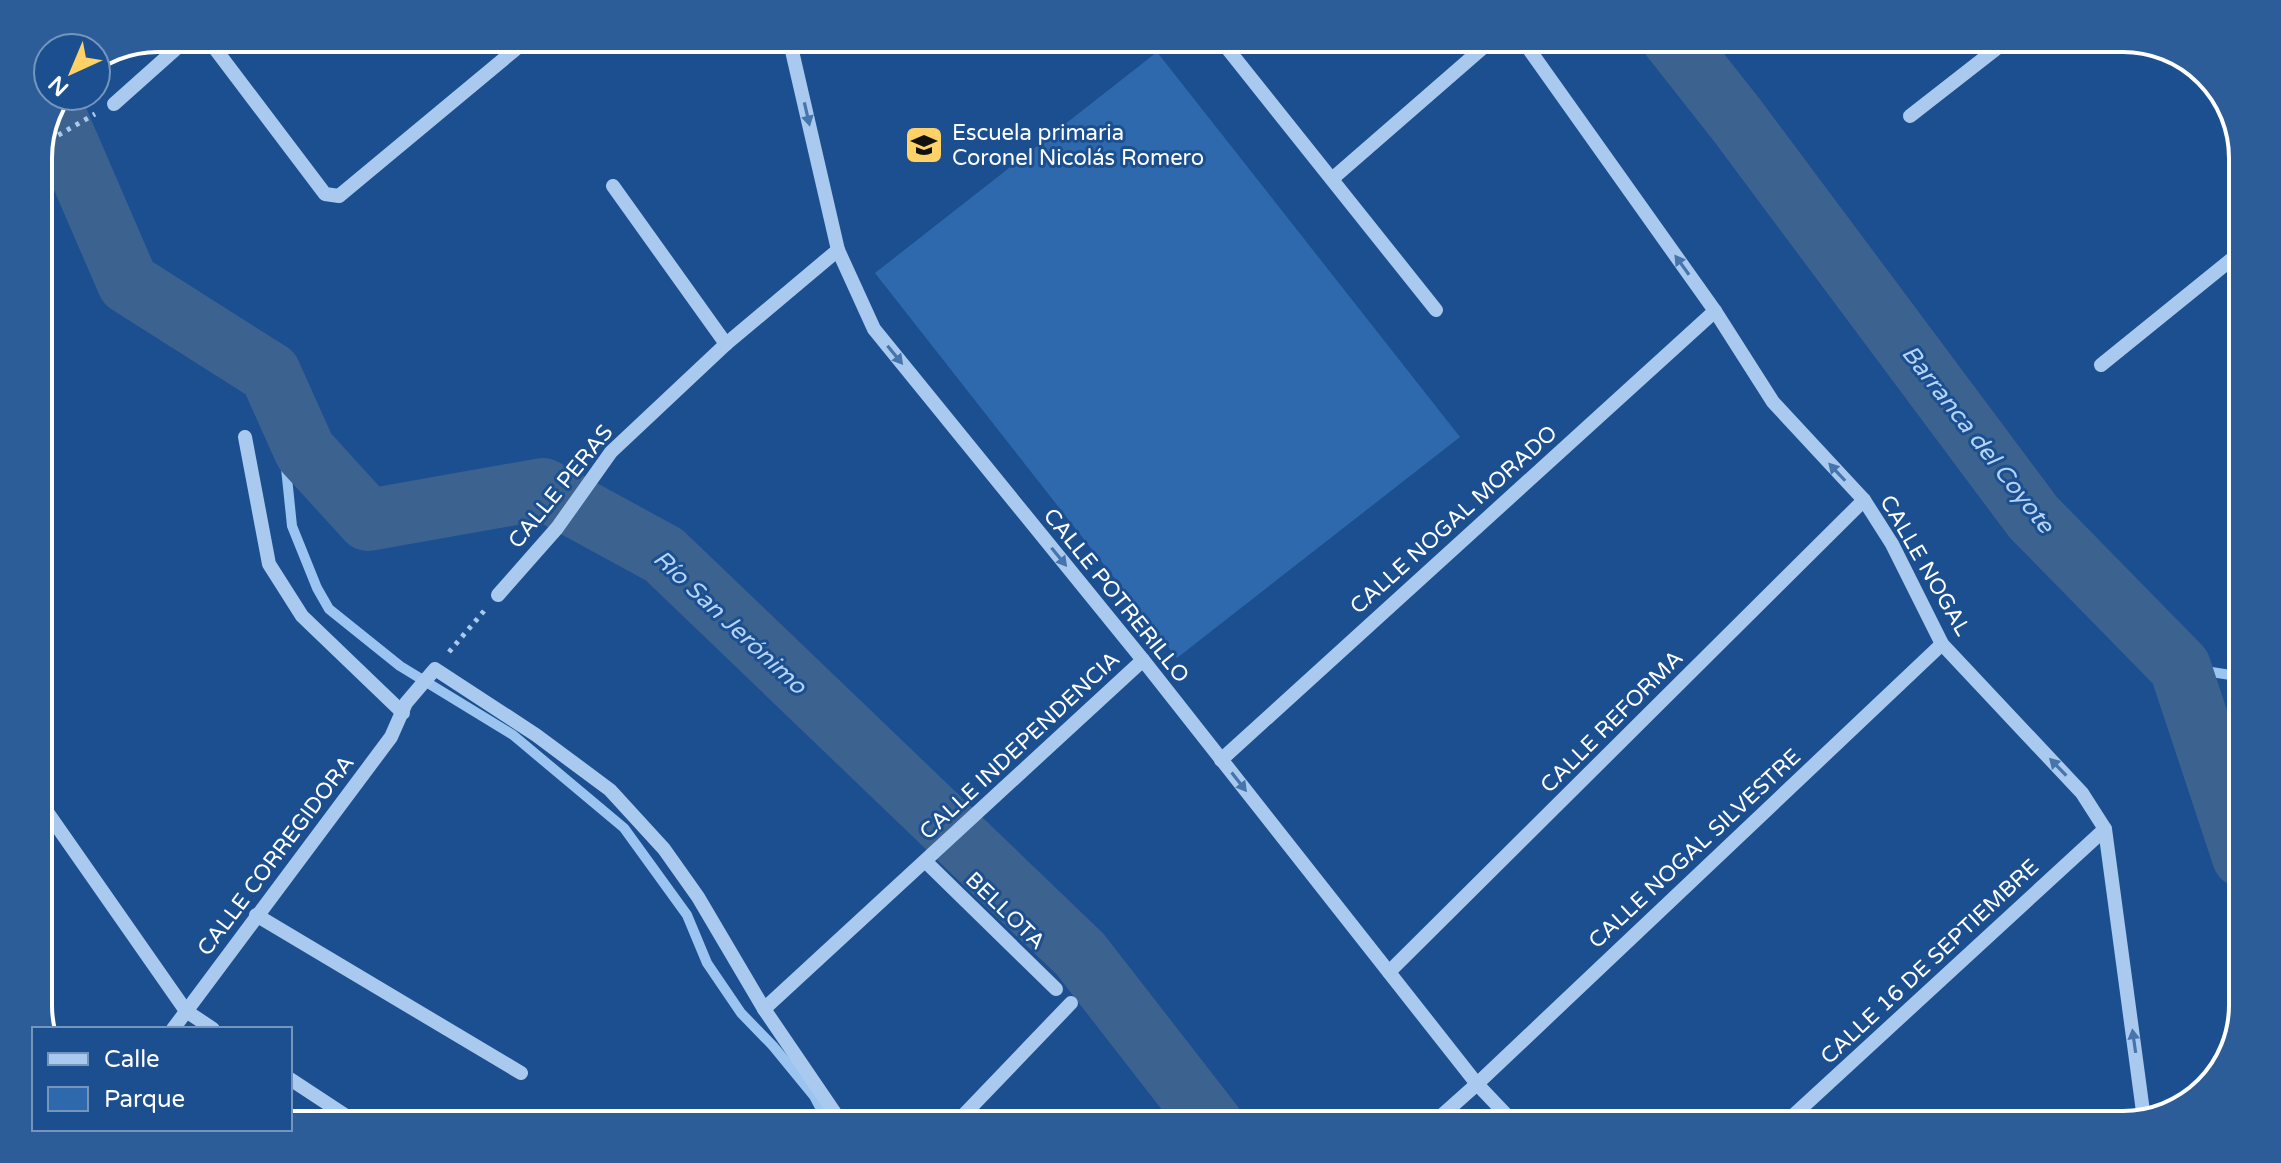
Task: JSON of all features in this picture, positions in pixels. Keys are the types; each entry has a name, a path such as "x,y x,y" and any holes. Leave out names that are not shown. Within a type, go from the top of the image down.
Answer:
{"street":[{"path":"114,104 172,52"},
{"path":"218,52 325,194 339,196 512,52"},
{"name":"CALLE POTRERILLO","path":"792,52 838,250 874,329 1143,660 1477,1084 1503,1111"},
{"path":"1230,52 1436,310"},
{"path":"1332,179 1478,52"},
{"name":"CALLE NOGAL","path":"1531,52 1715,311 1773,402 1864,500 1892,544 1942,644 2082,793 2105,829 2143,1109"},
{"path":"1910,116 1992,52"},
{"path":"613,186 726,344"},
{"name":"CALLE PERAS","path":"498,595 557,528 611,452 726,344 838,250"},
{"path":"2101,365 2229,261"},
{"name":"CALLE NOGAL MORADO","path":"1221,760 1715,311"},
{"path":"245,437 269,564 302,616 404,708 433,672 536,735 610,790 664,849 698,897 764,1009 833,1111"},
{"name":"CALLE REFORMA","path":"1389,972 1864,500"},
{"name":"CALLE NOGAL SILVESTRE","path":"1447,1111 1942,644"},
{"name":"CALLE INDEPENDENCIA","path":"764,1009 1143,660"},
{"name":"CALLE CORREGIDORA","path":"174,1027 391,737 404,708"},
{"path":"52,819 186,1011 210,1027"},
{"name":"CALLE 16 DE SEPTIEMBRE","path":"1798,1111 2105,829"},
{"name":"BELLOTA","path":"930,858 1056,989"},
{"path":"256,915 521,1073"},
{"path":"967,1111 1071,1003"},
{"path":"292,1080 339,1111"}],"path":[{"path":"55,137 114,104"},
{"path":"433,672 498,595"}],"green space":[{"path":"1157,52 1460,437 1177,658 875,273"}],"waterway":[{"name":"Barranca del Coyote","path":"1683,52 2033,517 2180,667 2229,815"},
{"name":"Río San Jerónimo","path":"59,123 128,283 270,373 305,451 368,520 543,489 664,555 1080,954 1202,1111"},
{"path":"270,373 292,526 317,588 329,609 400,666 513,735 624,828 687,915 707,963 741,1013 773,1046 814,1096 822,1111"},
{"path":"2180,667 2229,675"}],"place":[{"name":"Escuela primaria Coronel Nicolás Romero","path":"924,145"}]}
